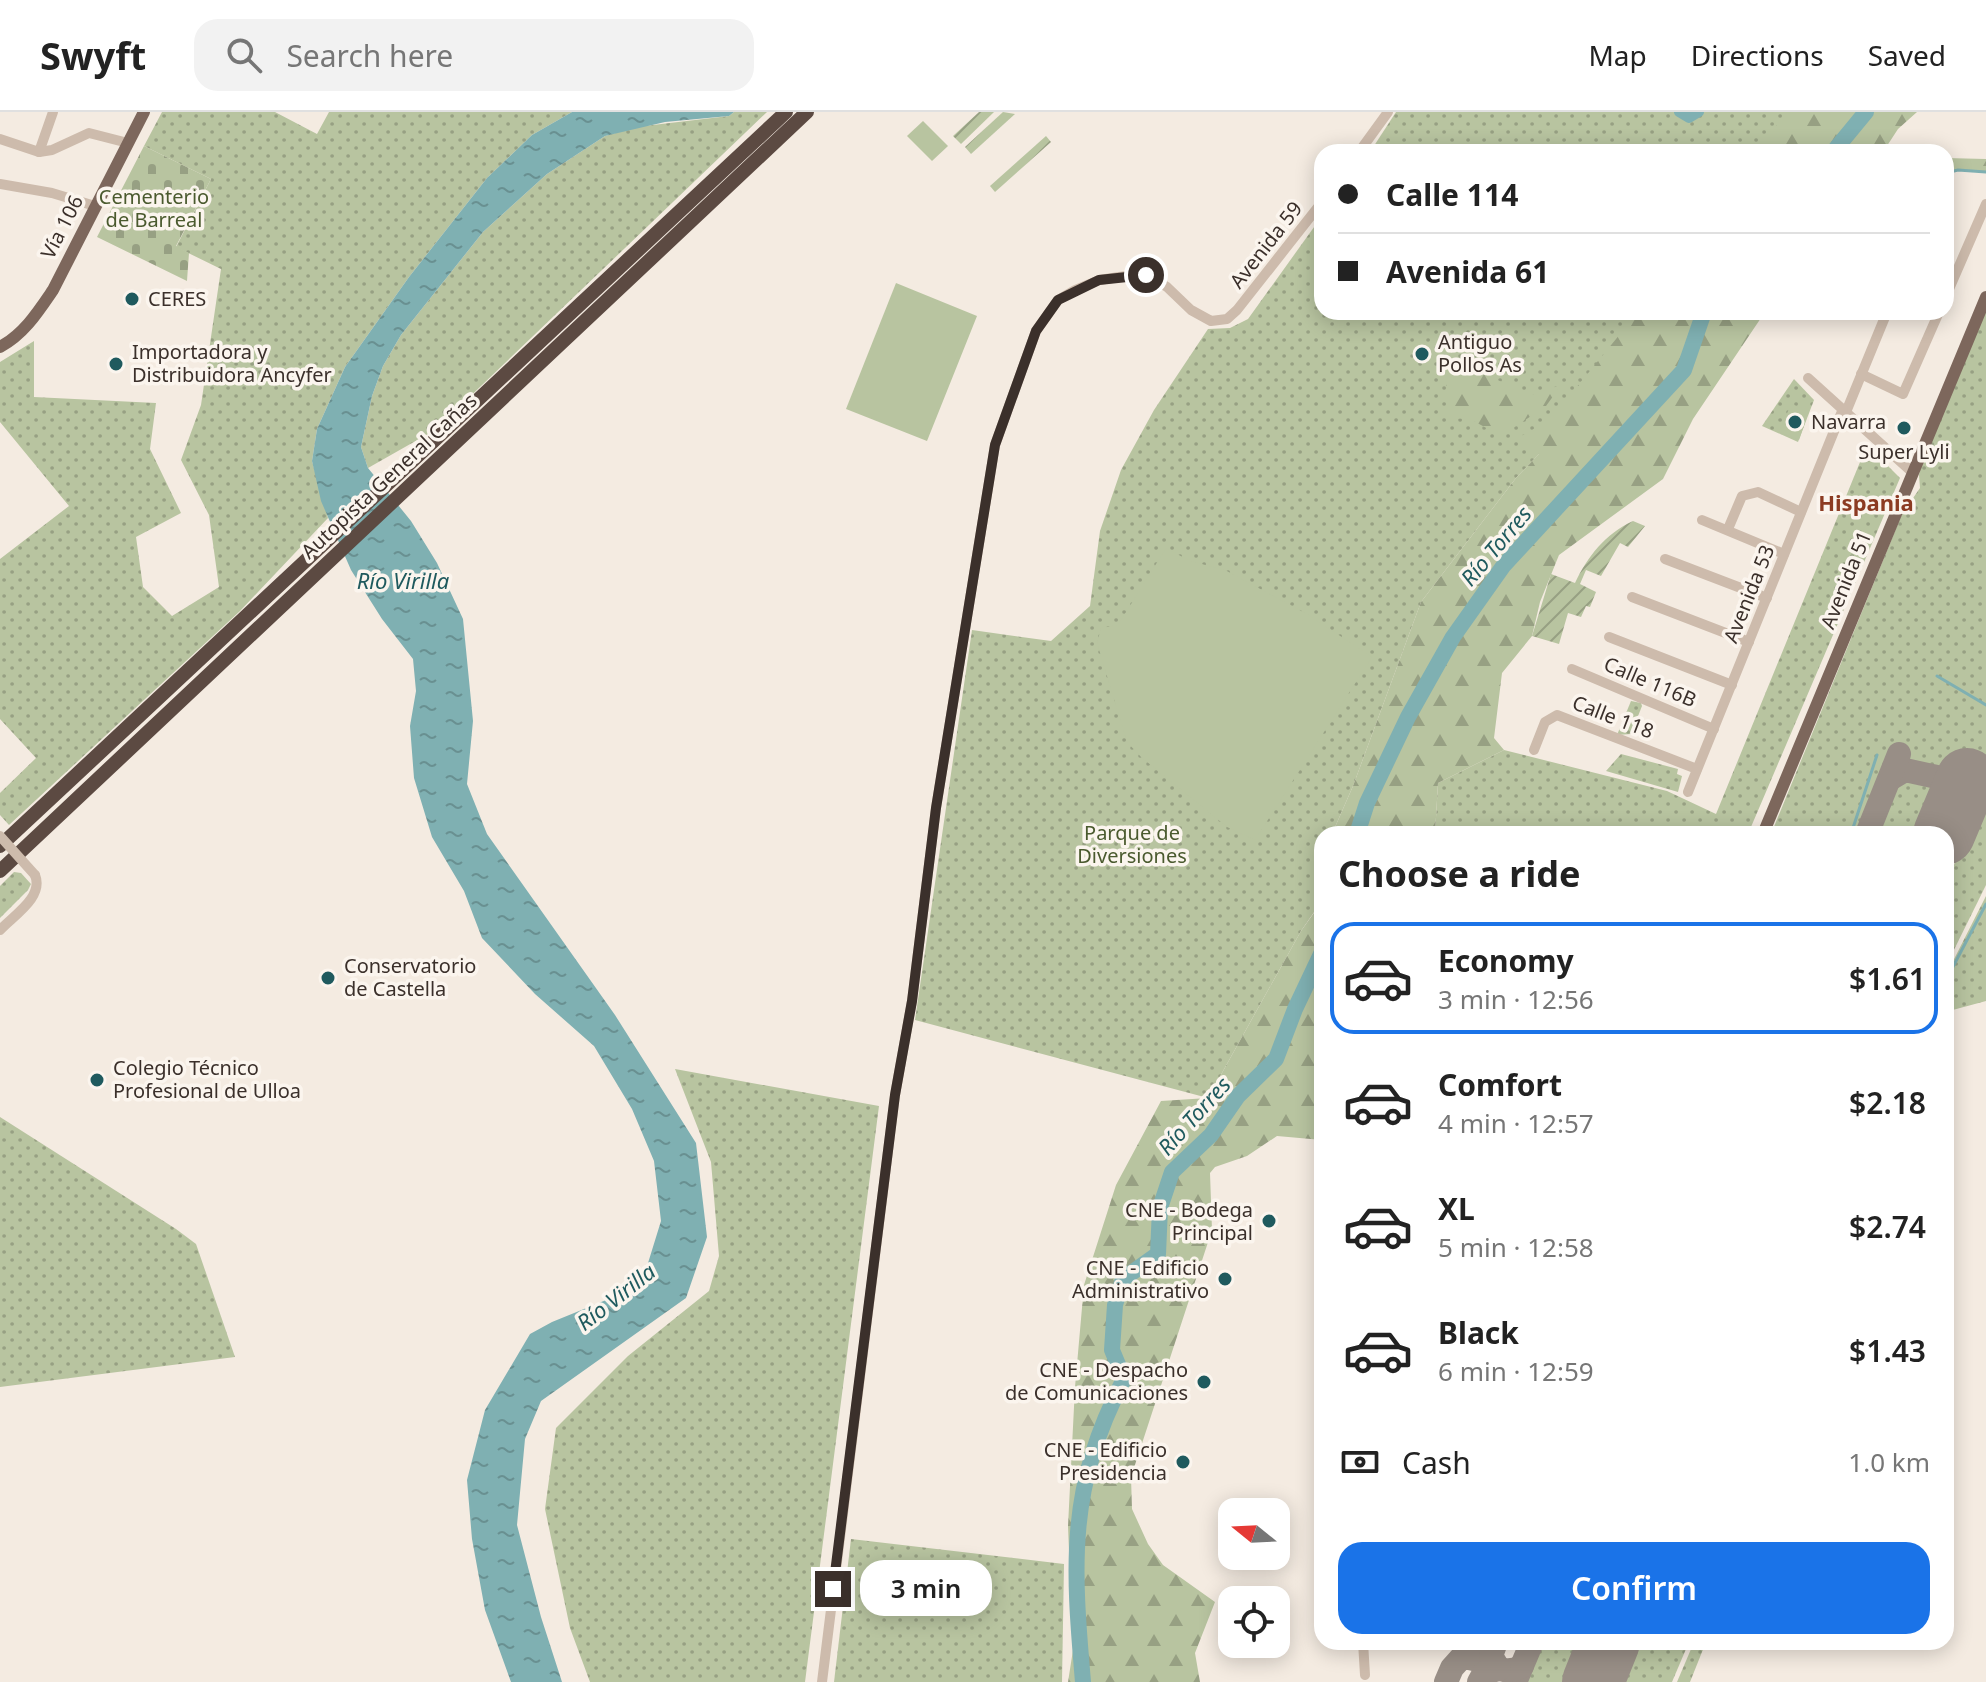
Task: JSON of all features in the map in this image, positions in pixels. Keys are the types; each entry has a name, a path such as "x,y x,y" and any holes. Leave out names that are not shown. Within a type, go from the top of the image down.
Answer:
{"highway":[{"name":"Autopista General Cañas","path":"458,429 786,112"},
{"name":"Autopista General Cañas","path":"0,846 807,112"},
{"name":"Autopista General Cañas","path":"0,871 296,580"}],"main road":[{"name":"Vía 106","path":"0,347 14,340 53,290 144,112"},
{"name":"Avenida 51","path":"1766,826 1986,297"}],"street":[{"path":"39,152 53,112"},
{"path":"1365,144 1388,112"},
{"path":"0,139 39,152 52,150 89,133 128,143"},
{"path":"0,184 37,190 95,206"},
{"path":"1954,278 1986,204"},
{"name":"Avenida 59","path":"822,1682 895,1095 912,1001 936,808 995,445 1036,331 1058,300 1099,280 1146,275 1167,287 1191,310 1211,321 1227,319 1314,212"},
{"name":"Avenida 53","path":"1688,792 1801,512 1884,320"},
{"path":"1861,374 1903,394 1935,320"},
{"path":"1808,378 1912,472"},
{"path":"1728,529 1742,496 1758,492 1801,512"},
{"path":"1702,520 1784,554"},
{"path":"1665,559 1767,598"},
{"path":"1632,597 1749,642"},
{"path":"1609,637 1732,685"},
{"name":"Calle 116B","path":"1572,669 1714,729"},
{"name":"Calle 118","path":"1534,750 1545,722 1557,715 1697,769"},
{"path":"0,836 38,882 34,894 0,930"},
{"path":"1363,1650 1365,1675"}],"green space":[{"path":"162,112 275,112 317,134 329,112 572,112 532,135 487,178 409,277 345,367 317,429 312,461 328,518 240,611 9,825 0,815 0,793 36,758 0,719 0,559 69,506 0,422 0,362 34,341 34,397 156,403 150,449 181,513 136,537 143,587 172,616 219,587 209,515 181,460 201,405 221,269 176,247 211,179 144,146"},
{"path":"734,112 767,112 435,430 368,468 361,447 372,396 383,366 401,335 483,232 547,174 605,136 636,127 729,116"},
{"path":"979,112 994,112 961,144 953,136"},
{"path":"1003,112 1015,114 971,154 965,147"},
{"path":"1396,112 1833,112 1806,144 1375,144"},
{"path":"1790,112 1917,112 1898,129 1888,144 1758,144"},
{"path":"923,121 948,146 932,161 907,136"},
{"path":"1046,136 1051,142 995,192 990,186"},
{"name":"Cementerio de Barreal","path":"144,146 211,179 176,246 189,253 187,281 97,237"},
{"path":"1954,158 1986,159 1986,172 1954,171"},
{"name":"Parque de Diversiones","path":"1314,227 1314,320 1656,320 1565,427 1516,478 1421,602 1336,826 1314,826 1314,912 1208,1098 915,1020 972,630 1051,641 1090,606 1100,531 1121,470 1154,410 1208,329 1230,328 1248,319"},
{"path":"896,283 977,316 927,441 846,409"},
{"path":"1986,308 1986,782 1958,771 1904,764 1909,754 1895,748 1862,826 1774,826 1902,514 1920,488 1922,461"},
{"path":"1630,320 1760,320 1693,419 1663,479 1559,555 1540,602 1532,636 1502,673 1494,738 1504,750 1438,783 1435,826 1336,826 1421,602 1516,478 1539,454 1519,437 1549,421"},
{"path":"1445,366 1465,367 1535,395 1562,384 1546,406 1501,436 1470,419 1449,418"},
{"path":"1794,379 1814,400 1798,442 1762,426"},
{"name":"Navarra","path":"1791,404 1809,411 1799,440 1779,432"},
{"path":"1867,445 1900,478 1751,826 1435,826 1438,783 1504,750 1667,791 1716,814"},
{"path":"1633,521 1645,526 1628,547 1620,543 1601,576 1586,570 1580,584 1596,592 1590,607 1586,606 1581,617 1568,613 1559,644 1532,636 1551,574 1575,583 1598,547 1614,532"},
{"path":"1166,548 1190,561 1225,570 1307,614 1372,657 1255,840 1227,827 1127,742 1097,643 1101,628 1118,625"},
{"path":"1631,701 1642,706 1631,734 1617,735"},
{"path":"1621,754 1678,769 1677,774 1682,776 1678,792 1606,771"},
{"path":"1911,779 1943,788 1927,826 1879,826 1894,790"},
{"path":"1986,788 1986,885 1954,950 1954,865"},
{"path":"14,872 21,873 31,884 0,918 0,886"},
{"path":"1986,896 1986,1001 1954,1010 1954,959"},
{"path":"1314,913 1314,1139 1277,1136 1247,1156 1215,1167 1210,1173 1212,1230 1131,1477 1132,1509 1148,1544 1163,1565 1215,1602 1195,1653 1200,1682 1068,1682 1073,1650 1068,1526 1084,1285 1116,1185 1161,1101 1208,1098"},
{"path":"675,1069 879,1106 805,1682 590,1682 570,1628 545,1509 556,1428 628,1356 709,1291 719,1256 711,1162"},
{"path":"0,1117 196,1244 235,1357 0,1387"},
{"path":"851,1539 1064,1564 1062,1682 834,1682"},
{"path":"1541,1650 1585,1650 1571,1682 1527,1682"},
{"path":"1627,1650 1686,1650 1672,1682 1614,1682"},
{"path":"1691,1650 1703,1650 1690,1682 1677,1682"}],"water":[{"name":"Río Virilla","path":"572,112 734,112 729,116 665,122 605,136 547,174 483,232 401,335 383,366 372,396 361,447 368,468 411,521 437,563 463,619 473,721 467,784 487,834 615,1015 696,1143 707,1237 686,1298 541,1401 525,1439 517,1525 562,1682 511,1682 485,1610 472,1539 467,1480 485,1410 530,1334 611,1298 644,1276 661,1221 654,1161 632,1109 594,1046 535,994 482,938 464,891 432,837 414,778 410,726 416,691 413,659 382,619 351,570 321,501 312,461 317,429 345,367 409,277 487,178 532,135"}],"waterway":[{"path":"1679,112 1689,118 1699,112"},
{"name":"Río Torres","path":"1840,144 1866,112"},
{"path":"1954,171 1986,172"},
{"name":"Río Torres","path":"1360,826 1367,803 1408,717 1453,637 1504,565 1684,370 1701,320"},
{"path":"1937,676 1986,705"},
{"path":"1854,826 1877,755"},
{"path":"1954,965 1986,904"},
{"name":"Río Torres","path":"1083,1682 1077,1601 1078,1528 1092,1456 1124,1379 1112,1350 1115,1305 1123,1279 1158,1254 1160,1208 1172,1172 1211,1135 1238,1096 1276,1059 1314,969"}],"taxiway":[{"path":"1870,826 1899,754"},
{"path":"1890,779 1905,770 1946,779 1955,793 1955,808"},
{"path":"1479,1682 1484,1673 1499,1669 1491,1656 1493,1650"},
{"path":"1516,1680 1529,1650"},
{"path":"1446,1682 1461,1658 1506,1670 1522,1666"}],"runway":[{"path":"1947,826 1967,779"},
{"path":"1593,1682 1606,1650"}],"place":[{"name":"CERES","path":"132,299"},
{"name":"Antiguo Pollos As","path":"1422,354"},
{"name":"Importadora y Distribuidora Ancyfer","path":"116,364"},
{"name":"Navarra","path":"1795,422"},
{"name":"Super Lyli","path":"1904,428"},
{"name":"Conservatorio de Castella","path":"328,978"},
{"name":"Colegio Técnico Profesional de Ulloa","path":"97,1080"},
{"name":"CNE - Bodega Principal","path":"1269,1221"},
{"name":"CNE - Edificio Administrativo","path":"1225,1279"},
{"name":"CNE - Despacho de Comunicaciones","path":"1204,1382"},
{"name":"CNE - Edificio Presidencia","path":"1183,1462"}],"district":[{"name":"Hispania","path":"1866,503"}],"route":[{"path":"833,1589 895,1095 912,1001 936,808 995,445 1036,331 1058,300 1099,280 1146,275"}]}
